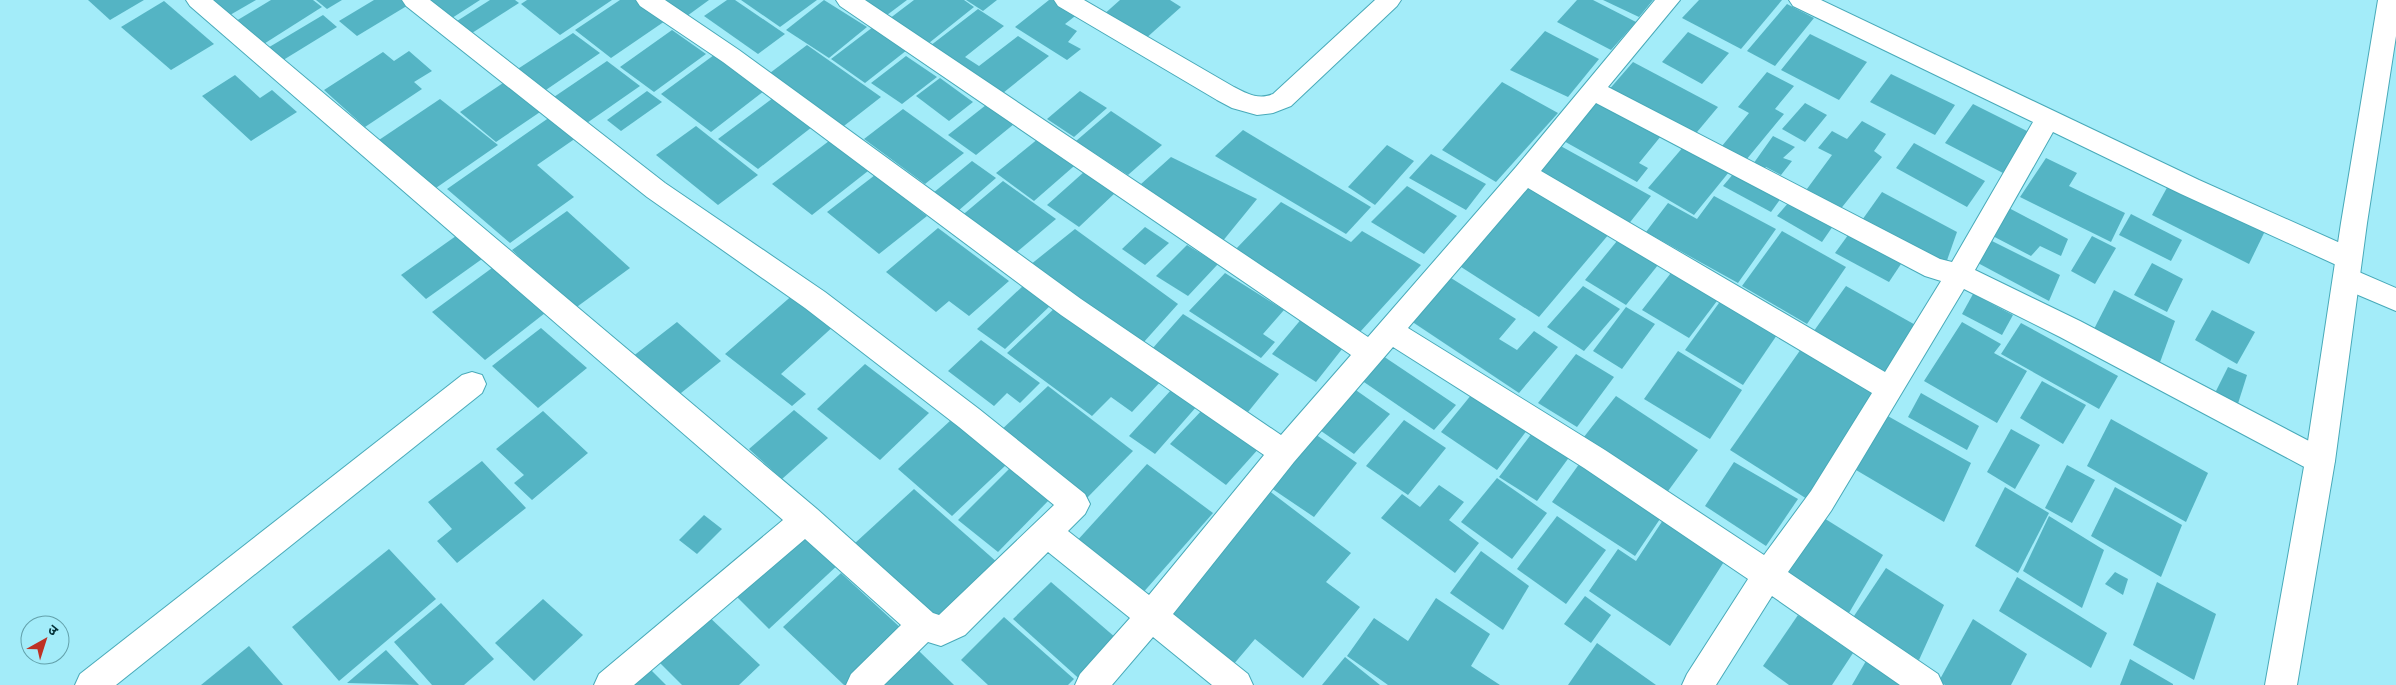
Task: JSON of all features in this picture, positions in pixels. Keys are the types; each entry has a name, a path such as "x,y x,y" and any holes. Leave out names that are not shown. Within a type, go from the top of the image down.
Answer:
{"street":[{"path":"198,0 806,519 923,625 941,631 954,624 1075,504 969,418 815,300 656,190 414,0"},
{"path":"648,0 731,56 1063,301 1284,453"},
{"path":"848,0 1370,353"},
{"path":"1066,0 1217,89 1257,107 1271,106 1282,100 1389,0"},
{"path":"1092,685 1151,618 1284,453 1525,174 1592,90 1668,0"},
{"path":"1801,0 2190,187 2348,268 2396,300"},
{"path":"2281,685 2320,461 2390,0"},
{"path":"1592,90 1934,268 1958,274 2070,329 2320,461"},
{"path":"1698,685 1768,575 1822,501 1926,331 2048,118"},
{"path":"1525,174 1889,389"},
{"path":"1390,331 1461,373 1768,575 1927,685"},
{"path":"91,685 472,384"},
{"path":"610,685 806,519"},
{"path":"1046,532 1237,685"},
{"path":"862,685 923,625"}],"building":[{"path":"88,0 144,0 110,20"},
{"path":"213,0 256,0 230,15"},
{"path":"271,0 313,0 322,7 259,47 231,24"},
{"path":"316,0 342,0 327,9"},
{"path":"374,0 406,0 410,4 357,36 339,21"},
{"path":"430,0 480,0 452,18"},
{"path":"490,0 515,0 519,3 472,33 457,21"},
{"path":"527,0 612,0 560,35 521,4"},
{"path":"620,0 642,0 668,19 611,58 575,30"},
{"path":"664,0 709,0 687,16"},
{"path":"727,0 735,0 785,34 758,54 704,16"},
{"path":"741,0 817,0 780,27"},
{"path":"824,0 867,27 829,58 786,30"},
{"path":"856,0 907,0 883,18"},
{"path":"914,0 964,0 974,7 924,47 885,22"},
{"path":"966,0 997,0 983,11"},
{"path":"1049,0 1055,0 1079,13 1065,24 1077,31 1068,42 1081,49 1067,60 1015,27"},
{"path":"1120,0 1170,0 1181,7 1144,40 1102,16"},
{"path":"1577,0 1593,0 1636,22 1611,50 1557,22"},
{"path":"1603,0 1653,0 1639,17"},
{"path":"1699,0 1782,0 1741,49 1682,18"},
{"path":"164,1 214,44 171,70 121,27"},
{"path":"1787,4 1814,18 1775,66 1747,51"},
{"path":"978,9 1004,26 965,57 979,66 1018,36 1049,56 998,97 926,49"},
{"path":"323,15 337,27 280,62 266,49"},
{"path":"873,27 907,50 865,83 831,59"},
{"path":"672,30 706,54 654,92 620,67"},
{"path":"1545,31 1599,59 1568,97 1510,70"},
{"path":"1688,32 1729,53 1702,84 1662,62"},
{"path":"573,33 600,53 540,94 513,72"},
{"path":"1810,34 1867,62 1839,100 1781,70"},
{"path":"807,45 881,97 840,129 766,76"},
{"path":"409,51 432,71 414,82 422,89 365,127 324,90 383,52 394,61"},
{"path":"714,55 764,91 711,132 661,94"},
{"path":"906,56 937,77 902,104 871,83"},
{"path":"607,61 640,86 584,125 551,99"},
{"path":"1633,62 1718,107 1692,138 1607,92"},
{"path":"1767,72 1794,86 1775,109 1784,114 1746,160 1722,146 1749,113 1738,107"},
{"path":"1891,74 1955,105 1935,135 1870,102"},
{"path":"235,75 260,98 272,90 297,112 251,141 202,96"},
{"path":"940,78 973,102 949,121 916,96"},
{"path":"509,79 546,108 496,142 460,112"},
{"path":"1502,82 1558,113 1496,182 1442,150"},
{"path":"647,91 662,102 621,131 607,120"},
{"path":"1080,91 1107,108 1074,137 1047,119"},
{"path":"773,98 812,127 758,169 718,139"},
{"path":"440,99 498,145 433,190 376,142"},
{"path":"1597,101 1661,136 1639,163 1648,168 1637,182 1562,140"},
{"path":"1805,103 1827,115 1805,142 1782,129"},
{"path":"1973,104 2031,133 2003,173 1945,143"},
{"path":"986,105 1014,124 976,155 948,135"},
{"path":"903,109 964,153 925,184 864,139"},
{"path":"1111,111 1162,145 1128,175 1076,141"},
{"path":"550,117 576,138 537,165 574,197 510,243 447,189"},
{"path":"1862,121 1886,134 1874,151 1882,157 1839,211 1804,193 1832,155 1818,148 1832,131 1847,139"},
{"path":"696,126 758,175 718,205 656,155"},
{"path":"1243,130 1371,207 1346,234 1215,156"},
{"path":"1044,134 1081,160 1034,201 996,173"},
{"path":"1773,136 1795,147 1783,158 1792,161 1781,175 1766,167 1760,173 1751,167"},
{"path":"829,141 868,171 812,215 772,184"},
{"path":"1914,143 1985,181 1967,207 1896,168"},
{"path":"1557,144 1651,196 1627,226 1532,172"},
{"path":"1387,145 1414,161 1375,205 1348,187"},
{"path":"1684,146 1729,172 1694,215 1648,188"},
{"path":"1431,154 1486,184 1466,210 1409,178"},
{"path":"1171,157 1257,199 1222,242 1141,184"},
{"path":"2046,158 2077,173 2069,186 2125,213 2111,242 2020,197"},
{"path":"972,161 996,178 958,211 933,193"},
{"path":"1084,172 1115,193 1079,227 1047,205"},
{"path":"1734,173 1781,198 1771,212 1723,186"},
{"path":"875,175 927,216 879,254 827,212"},
{"path":"1003,181 1056,219 1011,257 959,218"},
{"path":"2169,184 2265,231 2249,264 2152,215"},
{"path":"1407,186 1457,216 1424,254 1371,222"},
{"path":"1529,187 1609,234 1539,317 1458,265"},
{"path":"1882,192 1957,232 1945,266 1860,223"},
{"path":"1714,196 1776,229 1738,283 1646,232 1668,203 1697,219"},
{"path":"1281,202 1351,242 1362,231 1421,265 1360,332 1234,251"},
{"path":"1789,202 1833,226 1822,242 1777,216"},
{"path":"2007,207 2068,239 2061,256 2040,246 2031,256 1987,233"},
{"path":"567,211 630,268 574,309 512,250"},
{"path":"2131,214 2182,240 2171,261 2119,235"},
{"path":"1145,227 1169,243 1145,265 1122,249"},
{"path":"938,228 1009,281 969,316 949,301 936,312 886,272"},
{"path":"1075,229 1178,304 1143,343 1030,265"},
{"path":"463,231 489,254 426,299 401,275"},
{"path":"1782,231 1846,267 1807,324 1742,286"},
{"path":"1851,231 1903,261 1889,282 1835,253"},
{"path":"2092,236 2116,248 2095,284 2071,271"},
{"path":"1617,241 1658,265 1626,305 1585,280"},
{"path":"1992,241 2060,275 2049,301 1976,262"},
{"path":"1187,245 1218,264 1188,296 1156,276"},
{"path":"2152,263 2183,279 2167,312 2134,295"},
{"path":"492,268 545,313 485,360 432,312"},
{"path":"1674,269 1720,297 1689,338 1642,310"},
{"path":"1225,273 1284,310 1263,334 1275,342 1261,358 1189,311"},
{"path":"1451,278 1516,319 1499,339 1517,350 1534,331 1558,347 1519,393 1411,321"},
{"path":"1024,285 1052,304 1005,349 977,329"},
{"path":"1583,286 1620,309 1584,351 1547,327"},
{"path":"1846,286 1919,327 1887,379 1811,335"},
{"path":"2114,290 2175,321 2159,365 2094,329"},
{"path":"795,293 836,324 781,374 806,394 792,406 725,354"},
{"path":"1973,294 2013,315 2002,335 1962,314"},
{"path":"1724,296 1781,329 1743,385 1685,350"},
{"path":"1057,306 1162,380 1132,412 1111,397 1092,416 1007,353"},
{"path":"1626,307 1655,324 1622,369 1593,351"},
{"path":"2212,310 2255,332 2237,364 2195,340"},
{"path":"1183,314 1279,374 1248,412 1152,349"},
{"path":"1303,317 1346,344 1316,382 1272,354"},
{"path":"677,322 721,361 676,397 632,357"},
{"path":"1962,322 2001,344 1994,353 2027,371 1997,423 1924,381"},
{"path":"2021,323 2118,376 2099,409 2001,354"},
{"path":"541,328 587,368 538,408 492,366"},
{"path":"981,340 1040,383 1020,403 1007,393 994,406 948,371"},
{"path":"1801,349 1875,393 1807,499 1730,450"},
{"path":"1678,351 1742,390 1710,439 1644,399"},
{"path":"1576,354 1614,377 1577,427 1538,403"},
{"path":"1383,356 1456,405 1434,430 1361,380"},
{"path":"865,364 929,413 880,460 817,409"},
{"path":"2228,367 2247,375 2236,410 2213,397"},
{"path":"2042,381 2086,405 2063,444 2020,418"},
{"path":"1048,386 1133,451 1085,500 999,432"},
{"path":"1350,386 1390,414 1354,454 1314,426"},
{"path":"1172,389 1197,406 1155,454 1129,436"},
{"path":"1476,389 1531,425 1497,470 1441,432"},
{"path":"1921,393 1979,426 1967,450 1908,417"},
{"path":"1616,396 1698,450 1663,498 1580,442"},
{"path":"1205,407 1261,446 1226,485 1170,444"},
{"path":"794,410 828,438 782,479 749,449"},
{"path":"543,411 588,453 532,500 514,483 524,475 496,449"},
{"path":"1886,415 1971,463 1944,522 1851,467"},
{"path":"2111,419 2208,473 2186,522 2087,466"},
{"path":"951,420 1006,465 952,516 898,469"},
{"path":"1404,420 1446,448 1408,495 1366,466"},
{"path":"1535,429 1573,452 1537,501 1499,477"},
{"path":"2011,429 2040,445 2015,489 1987,472"},
{"path":"1315,434 1357,463 1314,517 1271,488"},
{"path":"1582,460 1664,513 1635,556 1552,502"},
{"path":"482,461 526,508 457,563 437,541 452,529 428,502"},
{"path":"1734,462 1798,499 1766,546 1705,506"},
{"path":"1147,464 1213,513 1141,595 1075,543"},
{"path":"2067,465 2095,480 2072,523 2045,508"},
{"path":"1011,467 1051,498 998,552 958,520"},
{"path":"1497,478 1547,513 1512,559 1461,522"},
{"path":"1439,485 1464,502 1449,520 1479,543 1455,573 1381,518 1402,494 1420,507"},
{"path":"2005,487 2049,513 2018,573 1975,546"},
{"path":"2115,487 2182,525 2161,577 2091,536"},
{"path":"914,489 998,563 937,623 854,544"},
{"path":"1268,490 1351,553 1326,582 1360,607 1303,678 1255,639 1233,665 1163,607"},
{"path":"704,515 722,529 697,554 679,540"},
{"path":"1819,515 1883,555 1849,613 1784,576"},
{"path":"1557,516 1606,550 1566,604 1517,569"},
{"path":"2049,516 2104,550 2082,608 2023,571"},
{"path":"1665,517 1727,557 1670,646 1589,591 1618,549 1636,561"},
{"path":"805,531 840,563 769,629 735,595"},
{"path":"389,549 436,599 339,681 292,627"},
{"path":"1481,551 1529,586 1503,630 1450,593"},
{"path":"1886,568 1944,605 1919,660 1852,619"},
{"path":"2115,572 2128,579 2123,595 2105,584"},
{"path":"841,573 903,630 848,685 844,685 783,627"},
{"path":"2017,577 2107,633 2091,668 1999,611"},
{"path":"1051,582 1123,644 1085,684 1013,619"},
{"path":"2157,582 2216,614 2194,680 2133,645"},
{"path":"1585,596 1611,615 1591,643 1564,624"},
{"path":"1436,598 1490,634 1471,666 1500,685 1388,685 1347,656 1374,618 1408,641"},
{"path":"543,599 583,635 534,681 495,643"},
{"path":"441,603 494,659 464,685 432,685 394,642"},
{"path":"706,614 760,665 739,685 682,685 656,659"},
{"path":"1798,615 1853,653 1832,685 1789,685 1763,666"},
{"path":"1004,617 1074,679 1068,685 988,685 961,660"},
{"path":"1973,619 2027,654 2011,685 1945,685 1939,681"},
{"path":"1597,643 1656,685 1568,685"},
{"path":"249,646 283,685 201,685"},
{"path":"386,650 419,685 347,683"},
{"path":"919,651 954,685 883,685"},
{"path":"1345,657 1380,685 1322,685"},
{"path":"2130,659 2173,684 2173,685 2120,685"},
{"path":"1866,661 1902,685 1852,685"},
{"path":"649,668 666,685 630,685"}]}
